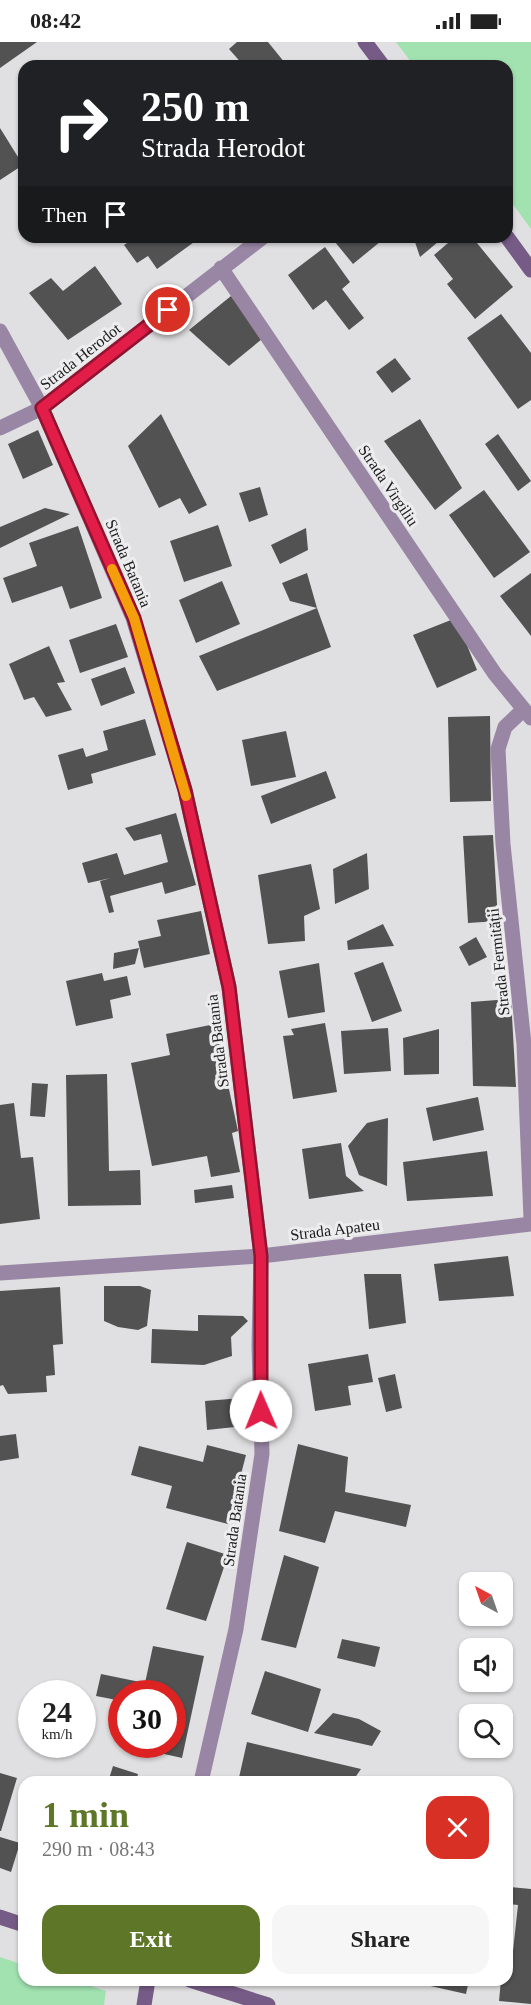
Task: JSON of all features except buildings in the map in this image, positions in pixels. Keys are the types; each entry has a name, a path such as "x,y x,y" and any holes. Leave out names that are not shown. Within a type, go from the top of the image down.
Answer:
{"street":[{"path":"365,42 378,60"},
{"name":"Strada Herodot","path":"0,428 42,408 255,243"},
{"path":"511,243 531,270"},
{"name":"Strada Virgiliu","path":"221,268 495,674 527,714"},
{"name":"Strada Batania","path":"0,331 42,408 134,618 185,790 229,987 261,1256 262,1454 236,1629 202,1776"},
{"name":"Strada Fermității","path":"527,714 506,727 498,749 503,844 524,1044 531,1221"},
{"name":"Strada Apateu","path":"0,1273 261,1256 531,1221"},
{"path":"0,1917 18,1923"},
{"path":"144,2005 147,1986"},
{"path":"209,1986 268,2005"}],"green space":[{"path":"396,42 531,42 531,229 513,204 513,60 410,60"},
{"path":"0,1957 18,1963 18,1986 90,1986 106,1991 104,2005 0,2005"}],"slow traffic":[{"path":"112,569 134,618 186,796"}],"route":[{"path":"168,310 42,408 134,618 185,790 229,987 261,1256 259,1346 261,1411"}]}
